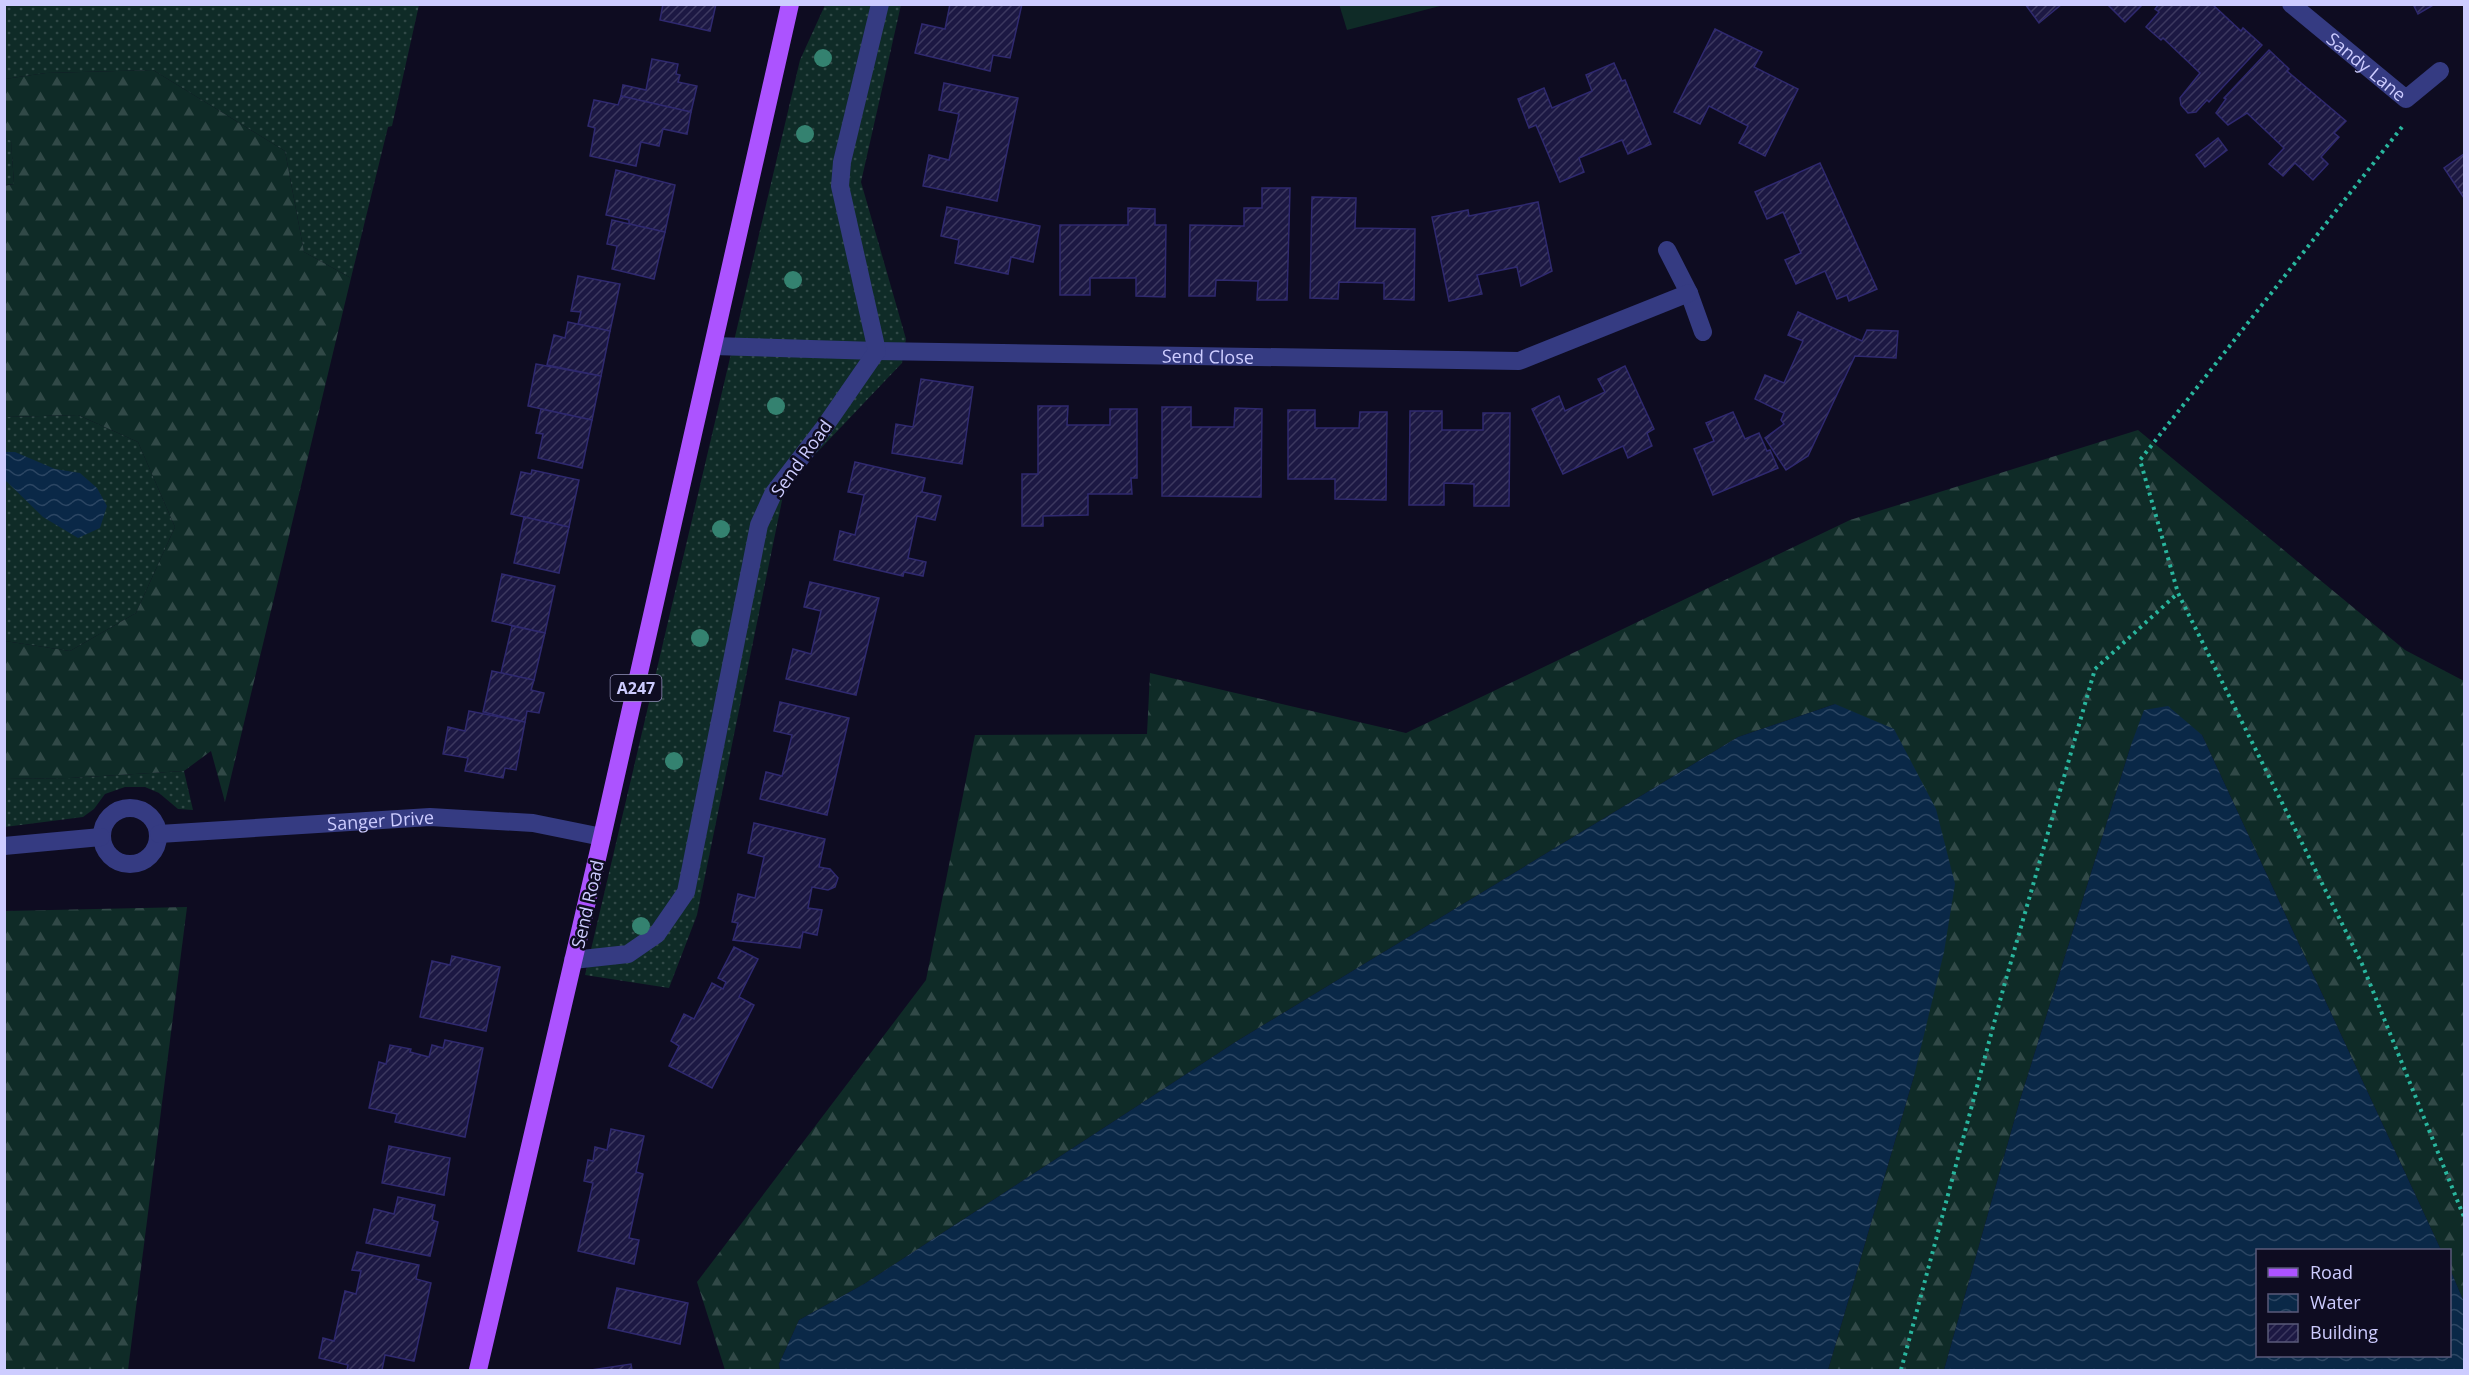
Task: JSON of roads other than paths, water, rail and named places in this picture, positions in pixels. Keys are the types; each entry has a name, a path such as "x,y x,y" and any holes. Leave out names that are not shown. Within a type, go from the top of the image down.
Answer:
{"main road":[{"name":"Send Road","path":"478,1371 602,837 790,4"}],"street":[{"path":"877,351 840,186 842,162 880,4"},
{"name":"Sandy Lane","path":"2291,4 2406,99 2440,70"},
{"path":"1667,250 1689,293 1703,332"},
{"name":"Send Close","path":"713,346 877,351 1519,361 1689,293"},
{"name":"Send Road","path":"573,960 628,954 657,934 686,892 759,525 773,494 823,429 877,351"},
{"path":"128,807 143,810 154,820 159,834 156,849 146,860 131,865 116,862 105,852 101,837 104,823 114,812 128,807"},
{"name":"Sanger Drive","path":"159,834 430,817 533,822 602,837"},
{"path":"4,846 101,837"}],"water":[{"path":"5,452 15,452 55,469 80,473 97,488 107,506 100,528 78,538 43,517 5,480"},
{"path":"1835,704 1894,729 1936,809 1955,884 1944,952 1914,1076 1828,1370 780,1370 779,1364 799,1320 864,1284 1237,1041 1738,737"},
{"path":"2168,706 2202,735 2441,1249 2256,1249 2256,1357 2451,1357 2451,1271 2464,1302 2464,1370 1944,1370 2020,1100 2144,710"}]}
